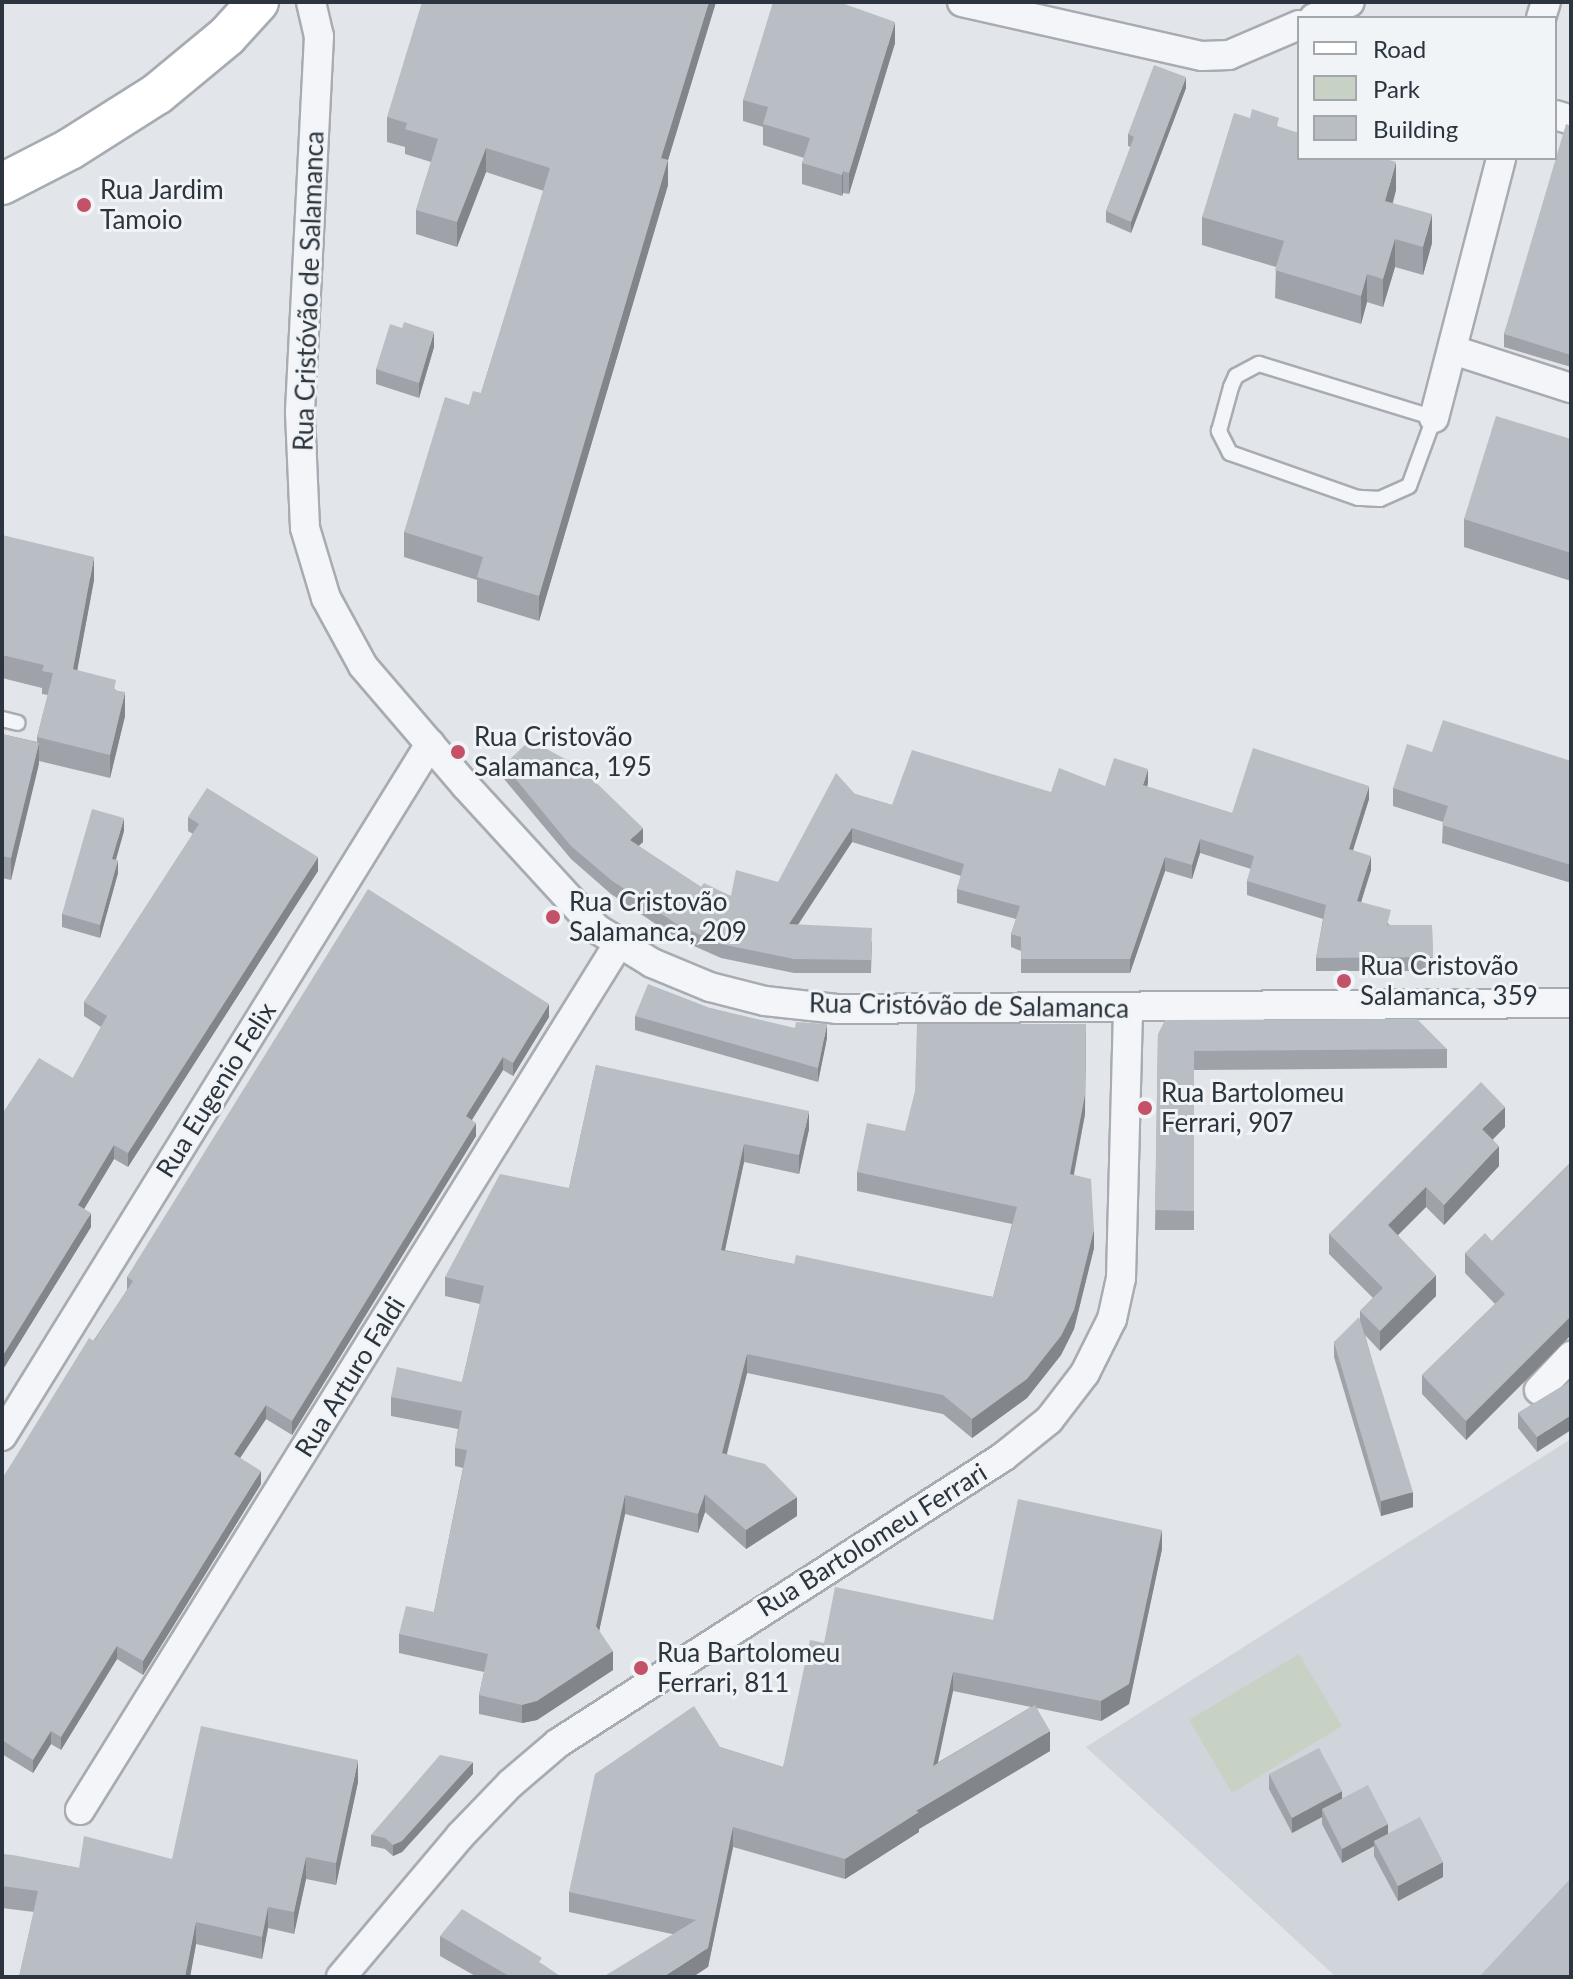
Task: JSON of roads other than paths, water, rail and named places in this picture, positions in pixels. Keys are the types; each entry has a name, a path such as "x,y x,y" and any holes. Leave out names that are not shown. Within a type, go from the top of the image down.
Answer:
{"street":[{"path":"2,184 70,149 157,94 227,36 258,2"},
{"name":"Rua Cristóvão de Salamanca","path":"311,2 319,36 300,413 305,528 326,598 363,666 567,899 597,929 652,963 710,987 765,1001 837,1009 1571,1003"},
{"path":"962,2 1202,56 1229,55 1297,26"},
{"path":"1318,16 1350,2"},
{"path":"1434,418 1500,160"},
{"path":"1453,350 1571,388"},
{"name":"Rua Eugenio Felix","path":"2,1436 430,744"},
{"name":"Rua Arturo Faldi","path":"80,1810 619,943"},
{"name":"Rua Bartolomeu Ferrari","path":"341,1977 460,1836 510,1784 558,1743 1003,1457 1049,1420 1085,1373 1112,1319 1121,1278 1128,1008"},
{"path":"1539,1390 1571,1356"}],"lane":[{"path":"1259,364 1434,418 1409,486 1380,499 1358,498 1241,459 1230,453 1219,431 1236,376 1259,364"},
{"path":"2,719 18,723"}],"place":[{"name":"Rua Jardim Tamoio","path":"84,205"},
{"name":"Rua Cristovão Salamanca, 195","path":"458,752"},
{"name":"Rua Cristovão Salamanca, 209","path":"553,917"},
{"name":"Rua Cristovão Salamanca, 359","path":"1344,981"},
{"name":"Rua Bartolomeu Ferrari, 907","path":"1145,1108"},
{"name":"Rua Bartolomeu Ferrari, 811","path":"641,1668"}]}
